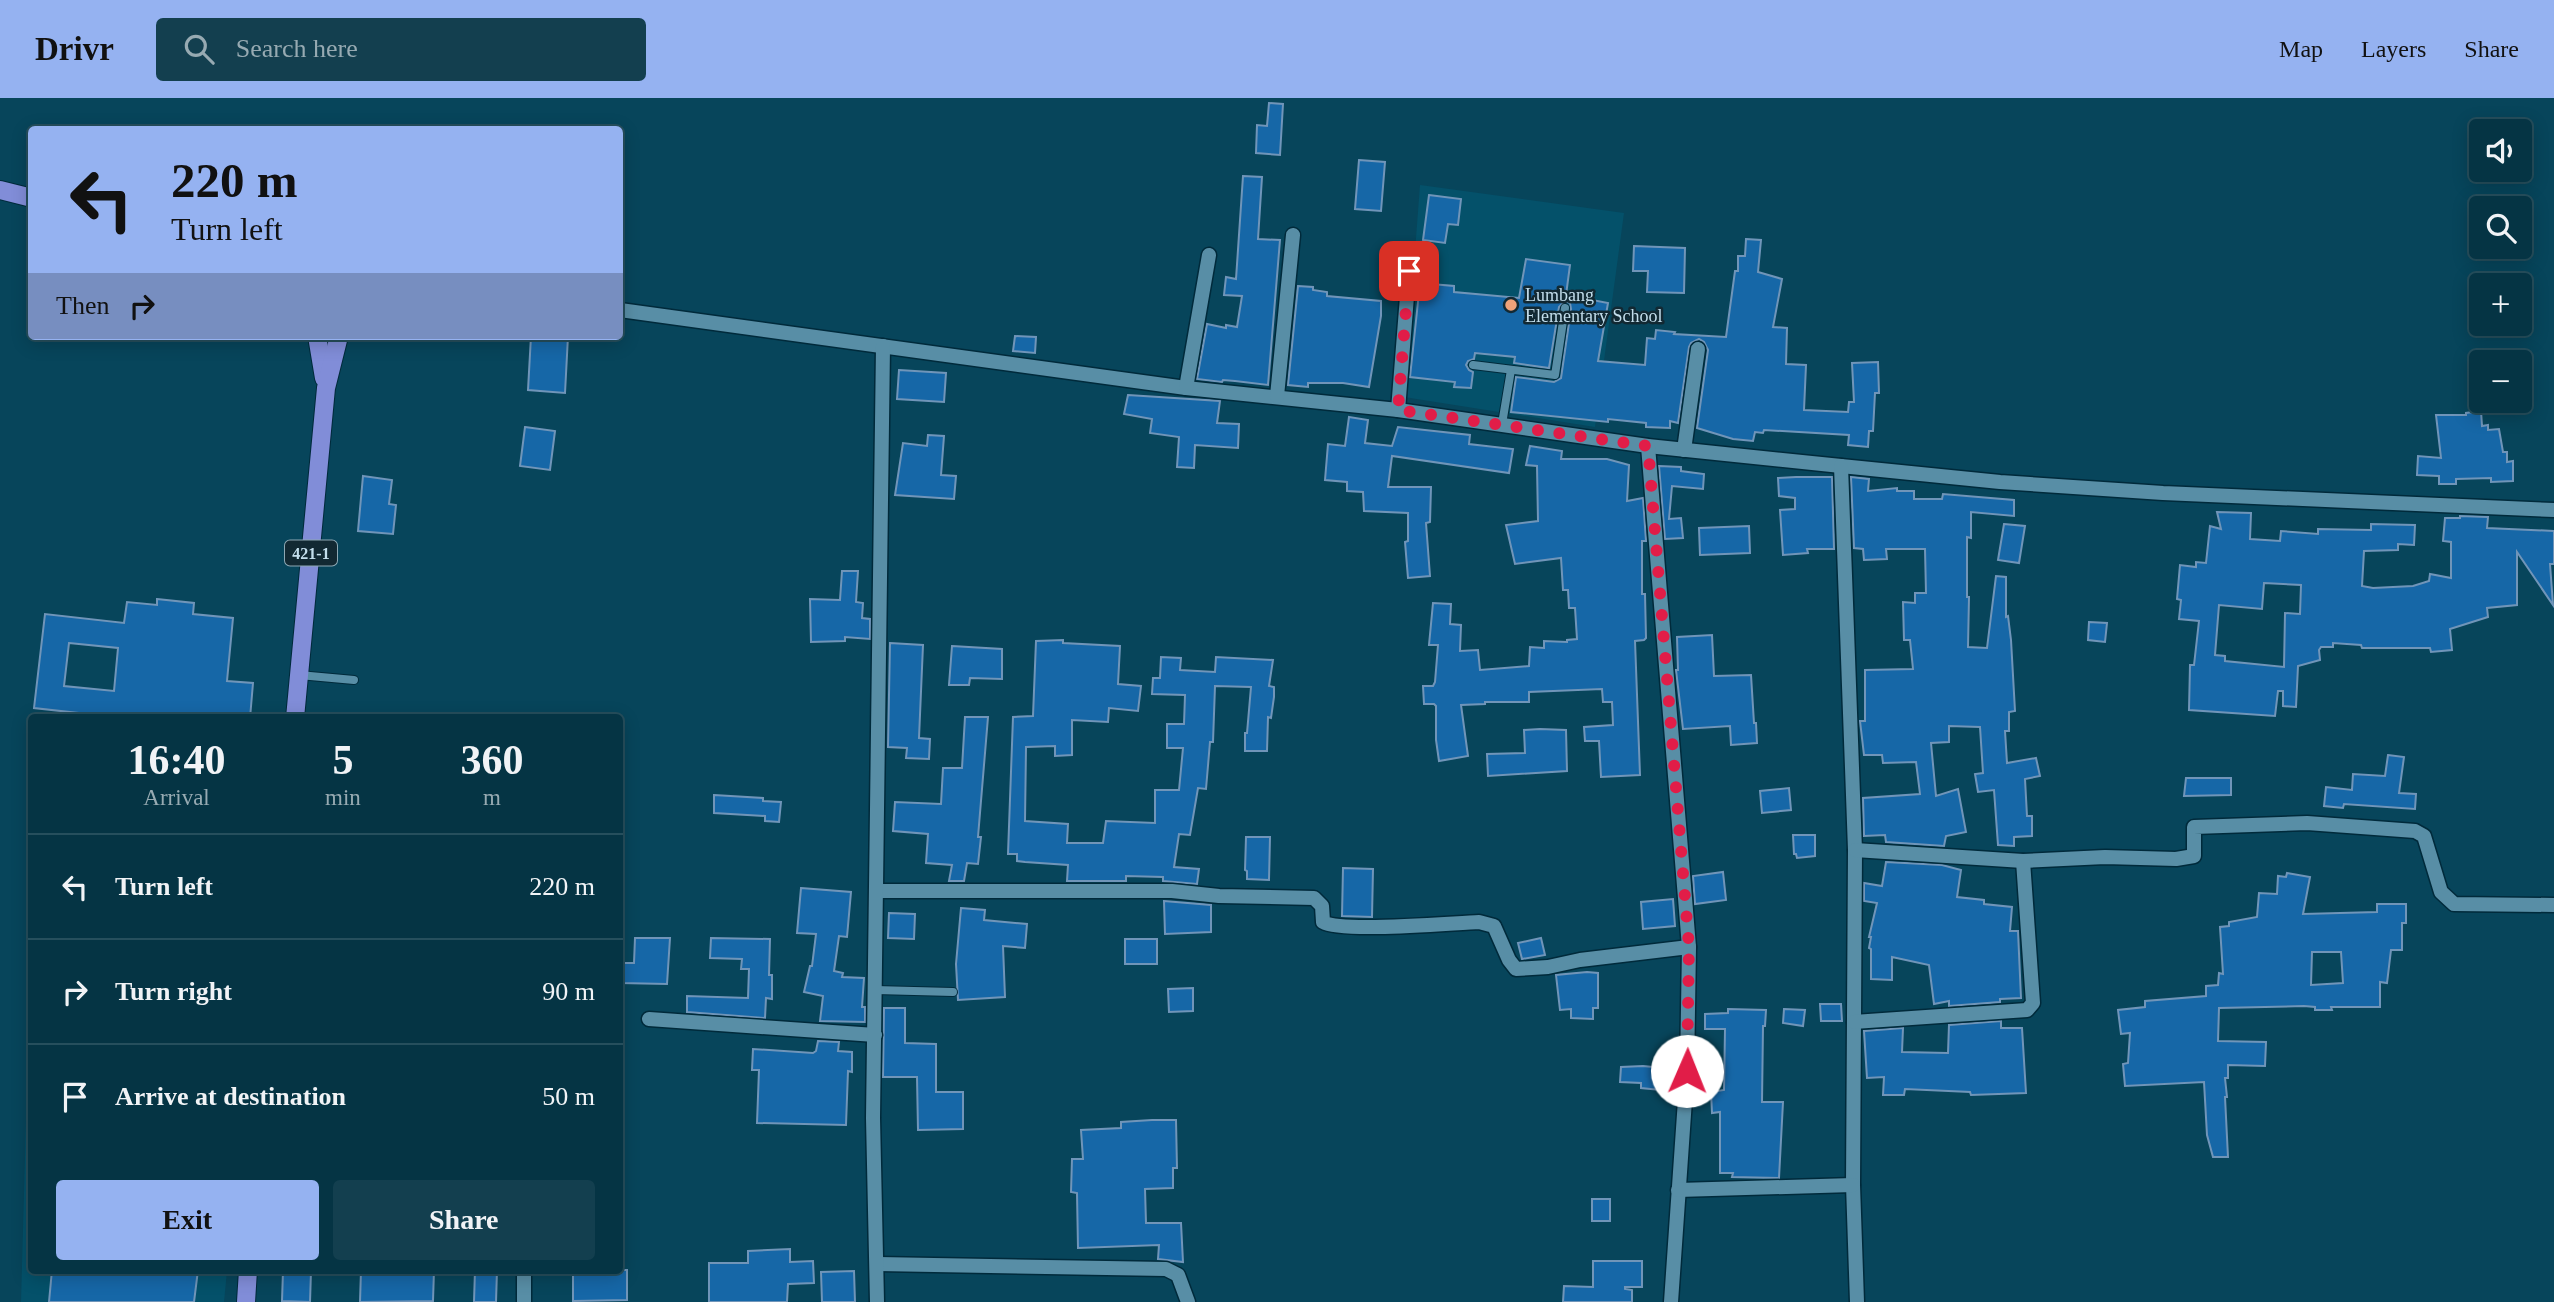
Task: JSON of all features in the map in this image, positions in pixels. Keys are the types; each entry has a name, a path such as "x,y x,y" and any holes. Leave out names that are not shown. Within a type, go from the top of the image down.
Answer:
{"main road":[{"path":"0,190 28,197"},
{"name":"421-1","path":"318,340 326,388"},
{"name":"421-1","path":"295,714 326,388 338,340"},
{"path":"246,1302 248,1274"}],"street":[{"path":"1277,396 1293,235"},
{"path":"1186,388 1209,255"},
{"path":"1398,410 1409,271"},
{"path":"623,310 1186,388 1398,410 1684,450 2000,482 2163,494 2554,510"},
{"path":"877,1302 873,1118 883,346"},
{"path":"1684,450 1698,349"},
{"path":"1648,446 1689,947 1687,1071 1671,1302"},
{"path":"1841,466 1855,850 1853,1185 1857,1302"},
{"path":"1855,850 2023,860 2105,857 2176,859 2194,856 2194,827 2307,822 2415,831 2424,836 2441,892 2454,904 2554,905"},
{"path":"1854,1022 2027,1010 2033,1003 2023,860"},
{"path":"877,891 1172,891 1219,896 1314,898 1322,906 1323,922 1327,925 1354,927 1479,922 1494,926 1508,960 1516,969 1689,947"},
{"path":"649,1019 874,1035"},
{"path":"1678,1190 1853,1185"},
{"path":"878,1264 1166,1269 1178,1275 1188,1302"},
{"path":"524,1274 524,1302"}],"lane":[{"path":"1473,365 1555,375 1565,308"},
{"path":"1502,424 1511,370"},
{"path":"299,675 354,680"},
{"path":"875,990 953,992"}],"shaded area":[{"name":"Lumbang Elementary School","path":"1420,185 1624,213 1595,427 1404,397"},
{"path":"28,1048 28,1274 227,1274 224,1302 21,1302"}],"building":[{"path":"1269,103 1283,104 1280,155 1256,153 1257,125 1267,126"},
{"path":"1359,160 1385,162 1381,211 1355,209"},
{"path":"1243,176 1262,177 1258,239 1280,240 1268,385 1197,379 1207,324 1237,327 1242,296 1224,295 1226,277 1236,279"},
{"path":"1429,195 1461,199 1458,225 1448,224 1445,243 1423,240"},
{"path":"1746,239 1761,240 1758,272 1782,279 1773,327 1787,328 1786,364 1806,365 1804,410 1848,412 1849,402 1854,402 1852,363 1878,362 1879,393 1875,393 1873,431 1869,431 1868,447 1848,445 1849,435 1764,430 1763,433 1755,432 1753,441 1733,439 1697,428 1708,350 1699,339 1689,347 1678,423 1670,421 1670,428 1646,427 1646,423 1608,419 1608,422 1511,412 1516,377 1554,382 1561,378 1571,309 1570,303 1565,301 1559,307 1549,368 1514,363 1515,357 1475,353 1474,359 1466,365 1473,372 1471,388 1454,387 1455,382 1410,377 1420,283 1454,286 1454,292 1519,298 1526,259 1570,265 1566,295 1608,303 1598,361 1645,365 1647,338 1655,339 1656,330 1675,332 1674,334 1726,337 1735,271 1738,271 1738,256 1745,256"},
{"path":"1634,246 1685,248 1684,293 1647,292 1648,271 1633,271"},
{"path":"1298,286 1313,287 1313,290 1327,292 1327,296 1381,301 1369,387 1343,383 1308,383 1308,387 1288,385"},
{"path":"1015,336 1036,337 1035,353 1013,351"},
{"path":"531,340 568,340 565,393 528,390"},
{"path":"899,370 946,373 944,402 897,399"},
{"path":"1128,395 1220,401 1217,423 1239,424 1238,448 1195,445 1194,468 1177,467 1179,437 1150,433 1152,419 1124,414"},
{"path":"2481,413 2482,426 2488,425 2488,430 2499,429 2503,452 2507,452 2507,462 2513,461 2513,481 2491,482 2491,478 2456,479 2456,484 2439,484 2439,476 2417,475 2418,456 2441,458 2436,415"},
{"path":"1349,417 1368,420 1365,443 1392,446 1398,427 1470,435 1469,444 1513,449 1509,473 1392,456 1388,487 1431,487 1430,522 1426,523 1430,576 1408,578 1405,542 1408,541 1408,513 1364,511 1363,492 1347,491 1347,482 1325,480 1328,444 1345,446"},
{"path":"525,427 555,431 550,470 520,466"},
{"path":"928,435 944,436 941,475 956,476 954,499 895,495 903,443 927,446"},
{"path":"1530,446 1562,451 1561,459 1607,459 1629,465 1627,501 1643,498 1646,541 1642,541 1642,594 1645,594 1646,638 1635,641 1640,775 1601,777 1599,741 1585,741 1584,727 1613,725 1612,702 1603,702 1602,689 1529,692 1529,702 1461,705 1468,756 1439,761 1436,706 1424,704 1423,686 1433,686 1435,682 1438,645 1429,645 1433,603 1451,604 1450,624 1461,625 1460,651 1478,650 1480,670 1529,666 1530,647 1544,648 1544,641 1567,642 1577,639 1575,608 1569,608 1568,590 1563,590 1561,558 1515,564 1506,525 1538,521 1537,466 1526,465"},
{"path":"1659,466 1681,467 1681,471 1704,474 1703,489 1672,486 1669,519 1681,518 1683,538 1665,539"},
{"path":"363,476 392,480 389,504 396,505 393,534 358,531"},
{"path":"1832,477 1834,549 1807,549 1808,553 1783,555 1780,510 1795,509 1795,498 1779,496 1778,478"},
{"path":"1851,477 1869,479 1868,491 1897,488 1897,491 1914,491 1914,499 1942,499 1943,494 2014,500 2014,516 1971,512 1971,538 1967,537 1967,597 1968,647 1987,648 1996,576 2006,577 2006,617 2008,616 2011,640 2015,711 2009,712 2009,731 2005,731 2007,763 2036,758 2040,776 2025,779 2027,816 2032,816 2032,836 2014,837 2014,846 1998,845 1994,790 1978,792 1975,774 1983,773 1980,727 1949,726 1949,742 1931,743 1936,796 1958,789 1966,832 1946,836 1944,846 1886,842 1885,835 1864,836 1863,798 1920,794 1916,762 1883,763 1882,755 1864,755 1860,721 1865,721 1865,670 1913,669 1910,640 1904,640 1903,602 1915,603 1915,593 1926,593 1925,549 1886,549 1887,559 1864,560 1863,549 1854,548"},
{"path":"2217,512 2251,513 2250,539 2280,541 2281,531 2318,534 2318,529 2371,530 2371,524 2415,525 2414,545 2398,544 2398,550 2364,551 2362,586 2373,588 2413,586 2429,581 2430,574 2451,578 2451,542 2443,541 2445,518 2488,517 2487,528 2554,531 2554,564 2550,564 2553,605 2517,552 2517,605 2487,608 2488,617 2450,629 2452,650 2431,652 2430,648 2362,648 2361,645 2333,643 2333,647 2321,647 2320,660 2298,666 2296,707 2283,706 2283,691 2278,691 2275,716 2189,710 2190,665 2194,665 2199,621 2179,619 2181,600 2177,599 2180,565 2196,567 2196,562 2206,563 2210,526 2221,529","holes":["2264,583 2301,585 2300,614 2285,613 2284,667 2225,661 2225,656 2215,655 2219,605 2262,609"]},
{"path":"2004,524 2025,526 2019,563 1998,560"},
{"path":"1749,526 1750,553 1700,555 1699,528"},
{"path":"842,571 858,571 856,602 863,603 862,618 870,619 870,639 845,637 845,641 811,642 810,599 840,600"},
{"path":"157,599 194,603 193,614 233,618 227,681 253,683 250,714 88,714 34,708 45,614 124,623 127,602 157,605","holes":["69,643 118,648 114,691 64,686"]},
{"path":"2089,622 2107,623 2105,642 2088,640"},
{"path":"1712,635 1714,676 1751,675 1757,743 1731,745 1730,726 1683,729 1676,670 1677,637"},
{"path":"1063,640 1063,643 1120,646 1118,684 1141,686 1138,711 1109,708 1108,722 1072,720 1072,755 1055,756 1055,746 1026,747 1025,821 1068,824 1067,843 1103,843 1106,821 1155,823 1155,790 1179,790 1183,748 1167,748 1167,724 1184,724 1185,695 1152,694 1153,678 1160,678 1161,657 1181,658 1180,670 1215,672 1216,657 1273,660 1269,686 1274,687 1274,697 1271,718 1268,717 1267,751 1245,751 1251,687 1215,686 1213,742 1210,742 1206,789 1198,788 1190,835 1179,834 1174,867 1199,869 1197,884 1163,881 1163,877 1126,876 1126,881 1067,881 1068,865 1017,861 1017,854 1008,854 1013,717 1033,716 1036,641"},
{"path":"890,643 923,645 919,738 930,739 929,759 906,758 907,748 888,747"},
{"path":"952,646 1002,649 1002,679 970,678 969,685 949,685"},
{"path":"965,717 988,717 978,837 981,837 978,864 967,863 964,881 949,881 952,865 926,863 928,834 893,831 895,802 941,804 943,768 962,768"},
{"path":"1524,730 1566,730 1567,771 1488,776 1487,754 1525,753"},
{"path":"2388,755 2404,757 2399,793 2416,794 2415,809 2344,804 2343,808 2324,806 2326,787 2352,790 2353,774 2385,776"},
{"path":"2186,778 2231,778 2231,795 2184,796"},
{"path":"1789,788 1791,810 1762,813 1760,791"},
{"path":"714,795 763,798 763,801 781,802 779,822 765,821 765,816 714,813"},
{"path":"1793,835 1815,835 1815,856 1797,858 1794,854"},
{"path":"1246,837 1270,837 1269,880 1247,879"},
{"path":"1886,862 1942,865 1961,870 1957,897 2012,907 2010,931 2018,931 2021,998 1949,1006 1949,1001 1934,1004 1929,965 1892,957 1892,980 1871,979 1869,937 1877,903 1864,901 1864,883 1882,886"},
{"path":"1343,868 1373,869 1372,917 1342,916"},
{"path":"1723,872 1726,900 1695,904 1693,876"},
{"path":"2287,873 2310,877 2303,914 2377,912 2377,904 2406,904 2406,923 2402,923 2402,950 2391,950 2387,983 2380,982 2380,1007 2331,1007 2332,1010 2315,1010 2315,1007 2304,1006 2219,1008 2218,1041 2266,1042 2265,1066 2228,1065 2225,1097 2228,1157 2213,1157 2207,1135 2204,1082 2125,1086 2123,1064 2128,1063 2130,1033 2121,1034 2118,1010 2145,1007 2145,1001 2206,996 2206,986 2218,985 2219,973 2223,974 2220,927 2229,926 2229,922 2257,917 2259,893 2277,894 2278,876 2286,877","holes":["2312,952 2341,952 2343,983 2311,985"]},
{"path":"801,888 851,892 847,937 839,936 834,971 843,973 842,977 864,978 862,1007 865,1007 865,1022 820,1021 823,996 804,992 812,966 816,934 797,933"},
{"path":"1673,899 1675,926 1643,929 1641,902"},
{"path":"1164,901 1211,905 1211,932 1165,934"},
{"path":"961,908 985,910 984,920 1027,924 1025,948 1003,946 1005,997 958,1000 956,964"},
{"path":"889,913 915,914 914,939 888,938"},
{"path":"635,938 670,938 667,984 623,983 623,963 634,963"},
{"path":"711,938 770,939 769,975 772,975 772,999 766,998 765,1018 687,1012 687,996 748,998 749,969 741,969 742,959 710,958"},
{"path":"1541,938 1545,955 1522,959 1518,943"},
{"path":"1125,939 1157,939 1157,964 1125,964"},
{"path":"1598,973 1598,1008 1593,1008 1593,1019 1571,1018 1571,1009 1560,1010 1556,975"},
{"path":"1193,988 1193,1011 1169,1012 1168,989"},
{"path":"1820,1004 1841,1004 1842,1021 1821,1021"},
{"path":"884,1008 905,1008 905,1043 936,1044 936,1092 963,1092 963,1129 918,1130 917,1077 883,1077"},
{"path":"1728,1009 1766,1010 1763,1026 1762,1102 1783,1102 1779,1178 1732,1177 1733,1173 1720,1173 1720,1112 1712,1113 1711,1092 1724,1090 1725,1029 1705,1029 1705,1014 1728,1013"},
{"path":"1784,1009 1805,1010 1803,1026 1783,1023"},
{"path":"2001,1021 2001,1028 2022,1028 2026,1093 1971,1095 1970,1092 1905,1089 1904,1095 1883,1095 1884,1077 1867,1078 1864,1031 1903,1028 1902,1052 1948,1053 1949,1025"},
{"path":"818,1041 839,1042 838,1051 852,1052 852,1072 848,1071 846,1125 757,1123 759,1070 752,1070 753,1049 813,1053"},
{"path":"1621,1067 1663,1068 1660,1090 1641,1088 1641,1083 1620,1082"},
{"path":"1176,1120 1177,1168 1173,1168 1173,1188 1145,1189 1146,1223 1181,1223 1183,1262 1158,1259 1159,1245 1078,1248 1077,1193 1071,1192 1072,1159 1083,1159 1081,1130 1121,1128 1121,1122"},
{"path":"1592,1199 1610,1199 1610,1221 1592,1221"},
{"path":"790,1249 790,1262 813,1261 814,1283 788,1284 787,1302 709,1302 709,1263 748,1263 748,1251"},
{"path":"1593,1261 1642,1261 1642,1287 1625,1287 1632,1290 1632,1302 1563,1302 1564,1286 1593,1287"},
{"path":"623,1270 627,1270 627,1300 573,1301 573,1274 623,1274"},
{"path":"854,1271 855,1302 822,1302 821,1272"},
{"path":"52,1274 198,1274 194,1302 49,1302"},
{"path":"283,1274 311,1274 310,1302 282,1301"},
{"path":"361,1274 434,1274 433,1301 360,1302"},
{"path":"475,1274 497,1274 496,1302 474,1302"}],"place":[{"name":"Lumbang Elementary School","path":"1511,305"}],"route":[{"path":"1409,271 1398,410 1648,446 1689,947 1687,1071"}]}
